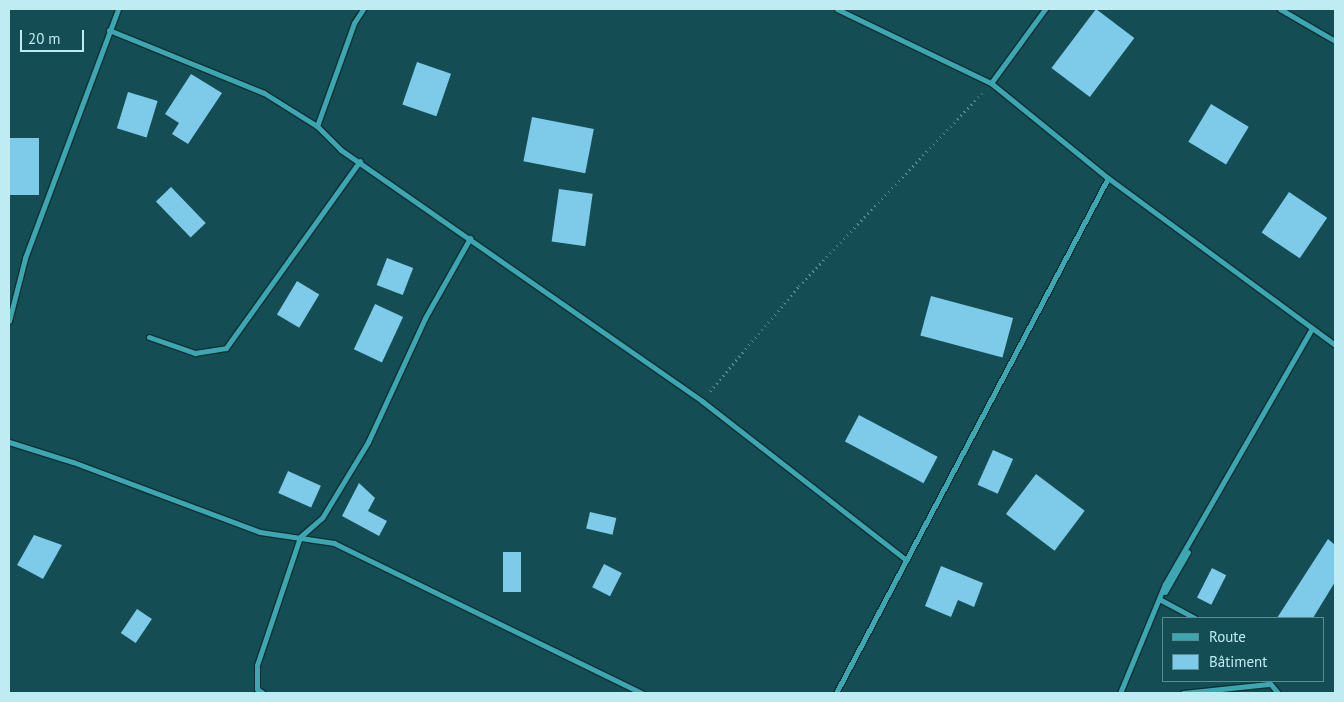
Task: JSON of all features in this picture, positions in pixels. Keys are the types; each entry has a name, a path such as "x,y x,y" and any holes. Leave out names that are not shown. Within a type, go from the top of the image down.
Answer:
{"street":[{"path":"9,321 25,258 118,9"},
{"path":"317,126 354,23 363,9"},
{"path":"838,9 991,83 1108,178 1335,345"},
{"path":"991,83 1045,9"},
{"path":"1280,9 1335,42"},
{"path":"109,30 264,93 317,126 341,150 360,161 702,400 906,560"},
{"path":"149,337 195,353 226,348 360,161"},
{"path":"836,693 1108,178"},
{"path":"263,693 257,689 257,665 300,537 322,518 368,442 425,318 470,238"},
{"path":"1120,693 1161,601 1312,328"},
{"path":"9,442 72,462 260,532 334,543 641,693"},
{"path":"1161,601 1193,617"},
{"path":"1183,693 1268,682 1278,693"}],"path":[{"path":"702,400 799,286 991,83"}],"building":[{"path":"1096,9 1134,38 1090,97 1051,68"},
{"path":"417,62 451,74 436,116 402,105"},
{"path":"191,74 222,93 188,144 172,134 179,123 165,114"},
{"path":"128,92 158,101 147,137 117,128"},
{"path":"1211,104 1249,127 1226,164 1188,142"},
{"path":"532,117 594,129 585,173 523,161"},
{"path":"9,138 39,138 39,195 9,195"},
{"path":"171,187 206,223 191,238 156,202"},
{"path":"559,189 593,194 585,246 552,241"},
{"path":"1289,192 1327,218 1300,258 1262,233"},
{"path":"387,258 413,268 403,295 377,285"},
{"path":"297,281 319,294 299,328 277,314"},
{"path":"931,296 1013,318 1002,358 920,336"},
{"path":"375,304 403,317 382,362 354,349"},
{"path":"859,415 938,457 923,483 845,441"},
{"path":"993,450 1013,459 998,494 978,485"},
{"path":"288,471 321,486 311,508 278,493"},
{"path":"1036,474 1085,511 1055,551 1006,514"},
{"path":"359,483 375,498 368,511 387,521 379,536 342,516"},
{"path":"590,512 616,518 612,535 586,529"},
{"path":"34,535 62,545 43,579 17,565"},
{"path":"1328,539 1335,545 1335,582 1314,617 1278,617"},
{"path":"503,552 521,552 521,592 503,592"},
{"path":"604,564 622,573 610,596 592,587"},
{"path":"941,566 983,583 974,607 958,600 951,617 925,606"},
{"path":"1212,568 1226,575 1211,605 1197,597"},
{"path":"137,609 152,619 136,643 121,633"}]}
